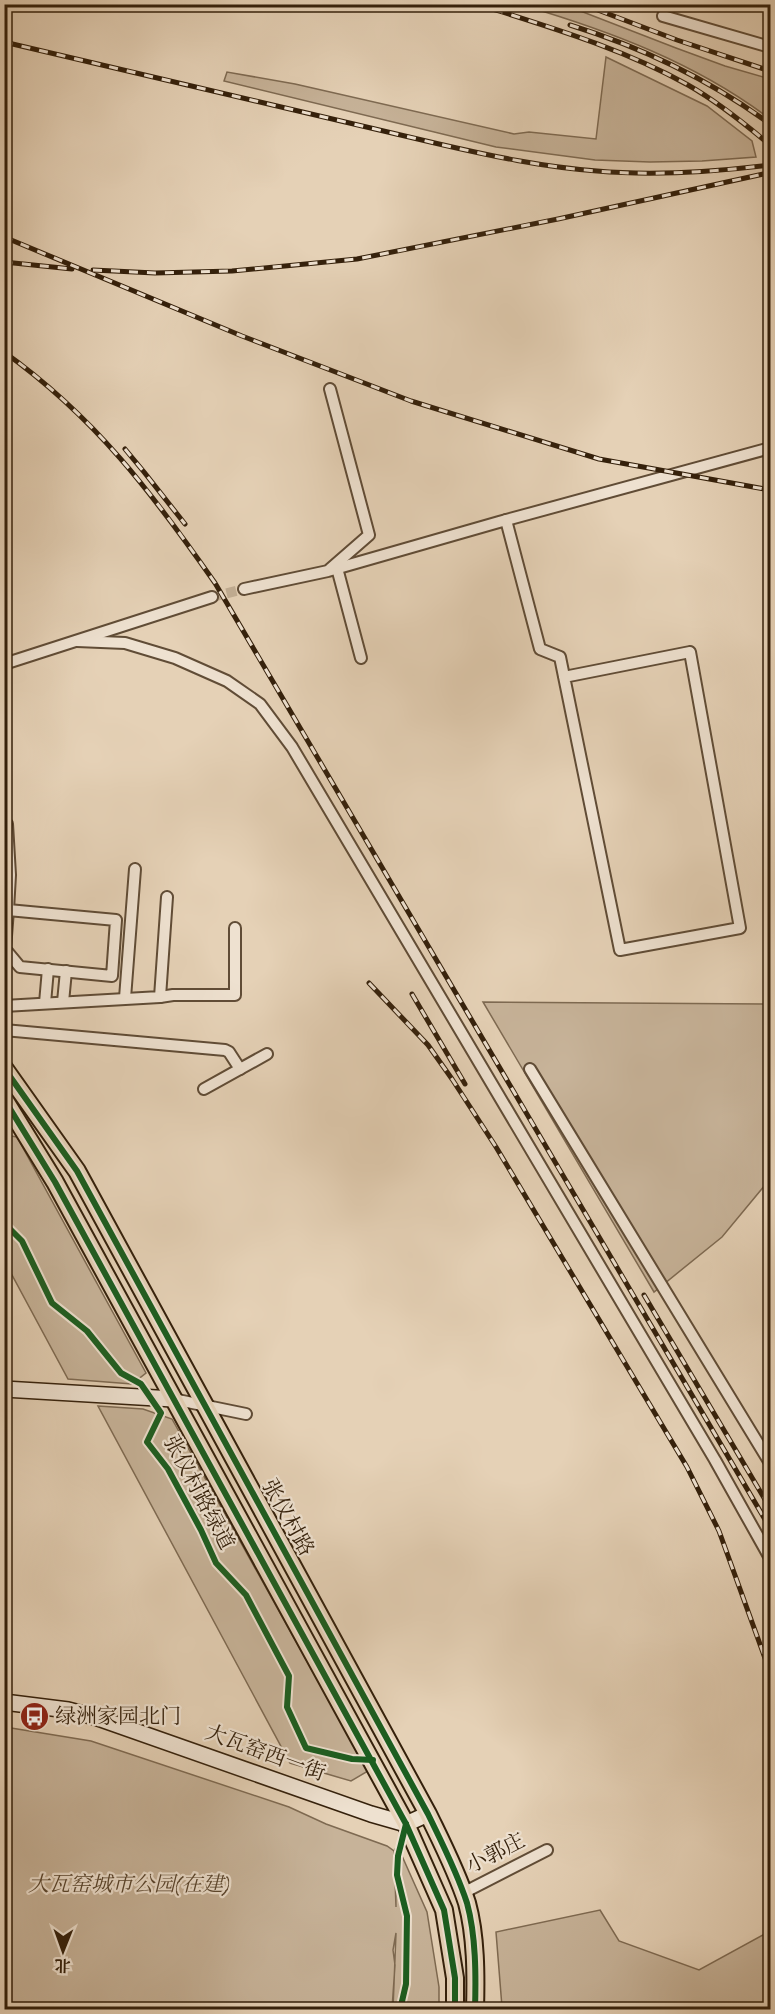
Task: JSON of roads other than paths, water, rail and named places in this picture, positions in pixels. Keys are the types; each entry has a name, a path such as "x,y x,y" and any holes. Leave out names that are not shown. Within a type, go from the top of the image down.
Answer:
{"main road":[{"name":"张仪村路","path":"4,1068 77,1171 428,1814 453,1867 472,1926 474,2010"},
{"name":"张仪村路","path":"6,1103 55,1182 406,1824 444,1910 455,1978 455,2010"}],"street":[{"path":"663,16 771,47"},
{"path":"330,389 369,535 332,570"},
{"path":"244,589 332,570 771,448"},
{"path":"506,520 540,650 560,657 564,677 620,950 740,928 690,652 564,677"},
{"path":"332,570 361,658"},
{"path":"4,664 212,597"},
{"path":"77,641 125,643 175,658 227,681 260,704 292,747 703,1439 771,1558"},
{"path":"7,824 10,875 4,949 20,966 112,976 116,920 8,910"},
{"path":"125,998 135,869"},
{"path":"160,997 166,897"},
{"path":"4,1006 160,997 173,994 235,995 235,928"},
{"path":"45,1003 48,969"},
{"path":"63,1002 66,971"},
{"path":"4,1030 225,1050 229,1052 240,1069"},
{"path":"204,1089 267,1054"},
{"path":"530,1069 771,1463"},
{"path":"4,1389 173,1399 246,1414"},
{"name":"大瓦窑西一街","path":"4,1702 68,1710 95,1717 371,1814 406,1824"},
{"path":"406,1824 428,1814"},
{"name":"小郭庄","path":"463,1893 547,1850"}],"tunnel":[{"path":"212,597 244,589"}],"railway":[{"path":"477,4 585,39 663,72 710,98 770,145"},
{"path":"582,4 677,40 770,71"},
{"path":"570,25 649,54 674,66 723,93 770,124"},
{"path":"4,42 439,144 537,164 640,173 705,171 770,165"},
{"path":"93,270 155,273 232,271 357,259 558,219 768,173"},
{"path":"4,237 242,336 411,401 599,459 770,490"},
{"path":"4,262 72,269"},
{"path":"4,352 66,403 120,458 145,487 215,583 770,1528"},
{"path":"125,449 185,524"},
{"path":"369,983 428,1045 452,1079 496,1147 687,1467 719,1531 770,1672"},
{"path":"412,994 465,1084"},
{"path":"644,1295 770,1508"}],"place":[{"name":"绿洲家园北门","path":"34,1717"}],"park label":[{"name":"大瓦窑城市公园(在建)","path":"129,1885"}]}
